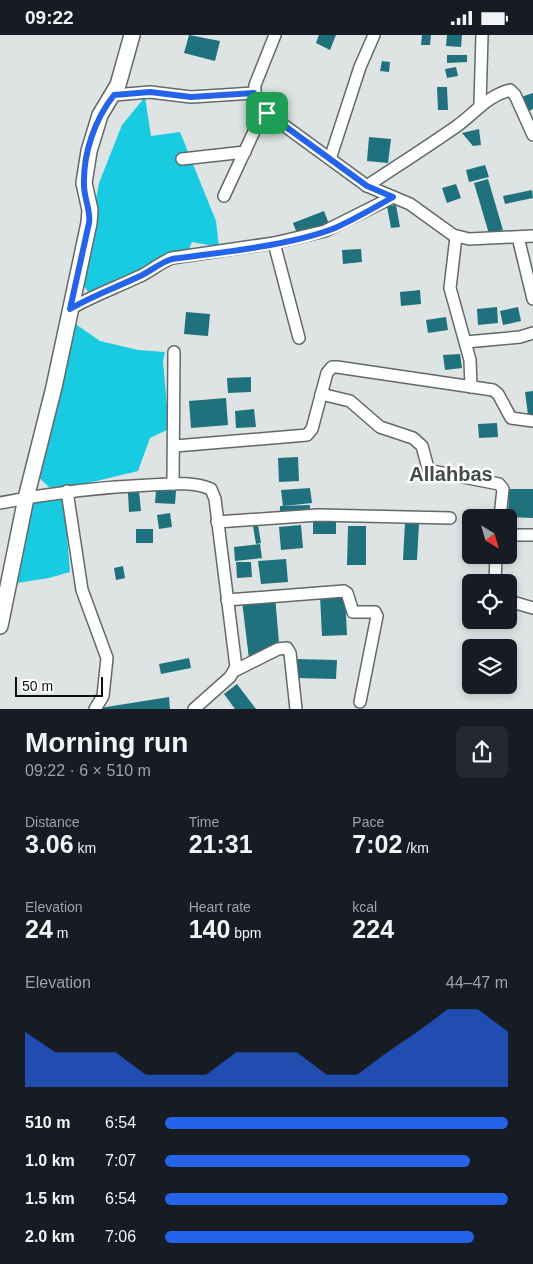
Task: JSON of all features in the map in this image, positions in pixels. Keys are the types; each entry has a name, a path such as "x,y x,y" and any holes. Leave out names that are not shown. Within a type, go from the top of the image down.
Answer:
{"street":[{"path":"0,626 26,498 54,387 89,223 90,210 84,183 89,151 100,115 114,95 132,35"},
{"path":"274,35 255,85 254,93 256,100 264,110 367,186 416,207 456,237 469,239 533,236"},
{"path":"330,159 360,67 374,35"},
{"path":"480,104 482,35"},
{"path":"367,186 455,128 471,116 480,104 510,90 515,95 533,135"},
{"path":"114,95 150,92 197,97 254,93"},
{"path":"224,196 264,110"},
{"path":"182,159 244,152"},
{"path":"70,309 98,293 140,276 160,263 172,259 274,243 336,227 393,197"},
{"path":"456,237 450,288 466,342 471,366 471,387"},
{"path":"518,237 533,299"},
{"path":"274,243 299,338"},
{"path":"466,342 520,337 533,333"},
{"path":"173,484 175,446 174,352"},
{"path":"175,446 303,436 312,429 329,369 337,367 493,390 498,394 510,418 533,421"},
{"path":"322,394 350,401 380,427 413,438 422,446 428,468 432,471 499,484 503,489 501,509"},
{"path":"0,503 67,491 173,484 194,485 211,489 215,499 236,659 234,671"},
{"path":"67,491 82,590 107,658 103,696 96,709"},
{"path":"217,522 318,515 450,518"},
{"path":"518,535 533,535"},
{"path":"227,600 344,591 347,593 353,612 375,612 377,616 360,702"},
{"path":"517,603 533,608"},
{"path":"194,709 234,671 278,649 287,648 290,653 296,709"}],"water":[{"path":"145,97 151,136 180,132 216,221 219,247 192,242 186,257 139,270 88,292 81,281 99,183 122,125"},
{"path":"74,323 100,341 138,350 165,352 163,361 169,429 150,438 138,471 76,486 49,487 36,475"},
{"path":"64,497 70,572 49,578 17,583 21,546 31,501"}],"building":[{"path":"189,35 220,41 215,61 184,53"},
{"path":"319,35 336,35 330,50 316,43"},
{"path":"422,35 431,35 430,45 421,45"},
{"path":"447,35 462,35 461,47 446,46"},
{"path":"447,55 467,55 467,62 447,63"},
{"path":"382,61 390,62 389,72 380,71"},
{"path":"456,67 458,76 447,78 445,69"},
{"path":"437,87 447,87 448,110 438,110"},
{"path":"533,93 533,109 526,112 521,97"},
{"path":"479,129 481,145 473,146 462,133"},
{"path":"369,137 391,139 388,163 367,161"},
{"path":"485,165 489,177 469,182 466,170"},
{"path":"488,179 503,230 489,234 474,183"},
{"path":"456,184 461,198 447,203 442,188"},
{"path":"532,190 533,198 505,204 503,196"},
{"path":"396,205 400,227 391,228 387,206"},
{"path":"324,211 329,224 298,236 293,223"},
{"path":"361,249 362,262 343,264 342,250"},
{"path":"420,290 421,304 401,306 400,292"},
{"path":"497,307 498,323 478,325 477,309"},
{"path":"518,307 521,321 503,325 500,311"},
{"path":"186,312 210,314 208,336 184,334"},
{"path":"446,317 448,330 428,333 426,320"},
{"path":"460,354 462,368 445,370 443,355"},
{"path":"251,377 251,392 228,393 227,378"},
{"path":"533,391 533,414 528,415 525,392"},
{"path":"226,398 228,425 191,428 189,401"},
{"path":"254,409 256,427 236,428 235,411"},
{"path":"497,423 498,437 479,438 478,424"},
{"path":"298,457 299,481 279,482 278,458"},
{"path":"310,488 312,503 283,506 281,490"},
{"path":"509,489 533,489 533,518 518,517 518,509 508,509"},
{"path":"139,491 141,511 129,512 128,493"},
{"path":"156,491 176,491 175,504 155,503"},
{"path":"310,505 310,512 280,513 280,506"},
{"path":"170,513 172,527 159,529 157,515"},
{"path":"336,518 336,534 313,534 313,519"},
{"path":"405,522 419,523 417,560 403,560"},
{"path":"258,525 261,543 256,544 253,526"},
{"path":"301,525 303,548 281,550 279,527"},
{"path":"348,526 366,526 366,565 347,565"},
{"path":"136,529 153,529 153,543 136,543"},
{"path":"260,544 262,558 235,561 234,547"},
{"path":"286,559 288,582 261,584 258,561"},
{"path":"236,562 251,562 252,577 237,578"},
{"path":"123,566 125,578 116,580 114,568"},
{"path":"345,595 347,635 322,636 320,596"},
{"path":"275,596 279,643 249,659 242,601"},
{"path":"189,658 191,668 161,674 159,664"},
{"path":"296,659 337,660 336,679 295,678"},
{"path":"237,684 256,709 235,709 224,694"},
{"path":"169,697 170,709 100,709 100,708"}],"district":[{"name":"Allahbas","path":"451,474"}],"route":[{"path":"150,92 191,97 254,93 256,100 267,113 367,186 393,197 336,227 313,235 172,259 160,263 140,276 98,293 70,309 90,216 84,190 84,178 89,151 100,115 114,95 150,92"}]}
